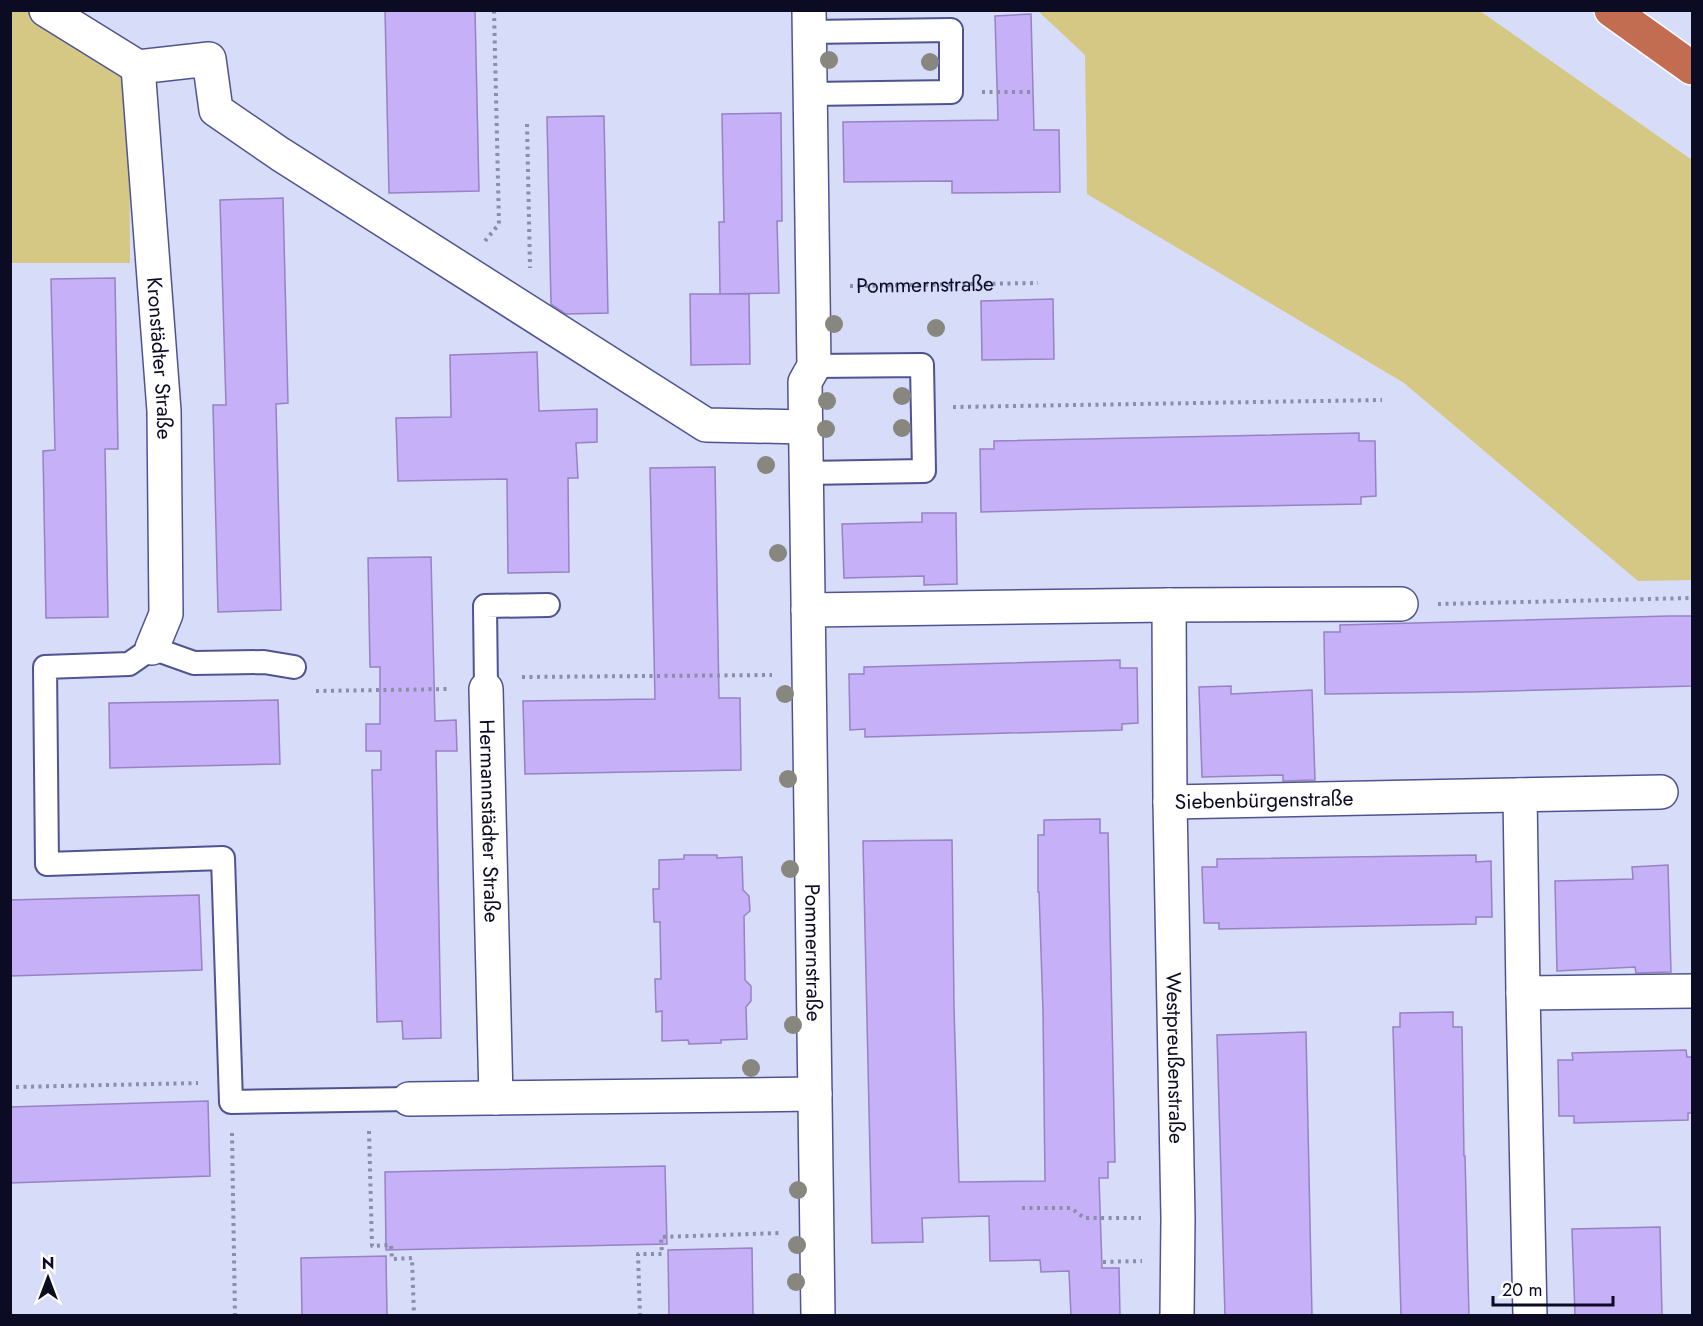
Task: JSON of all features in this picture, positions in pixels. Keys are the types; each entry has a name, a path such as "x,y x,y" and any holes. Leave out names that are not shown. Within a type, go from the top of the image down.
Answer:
{"highway":[{"path":"1611,10 1692,68"}],"street":[{"path":"46,10 138,67 209,59 216,110 706,425 806,427"},
{"name":"Pommernstraße","path":"809,21 814,366 805,382 818,1316"},
{"name":"Kronstädter Straße","path":"138,67 164,411 166,614 152,648"},
{"path":"808,610 1401,604"},
{"name":"Siebenbürgenstraße","path":"1169,605 1170,802 1661,792"},
{"name":"Hermannstädter Straße","path":"486,683 496,1098"},
{"path":"1520,795 1530,1316"},
{"name":"Westpreußenstraße","path":"1170,802 1178,1218 1177,1316"},
{"path":"1523,993 1692,991"},
{"path":"409,1099 815,1094"}],"lane":[{"name":"Pommernstraße","path":"809,21 951,30 951,92"},
{"path":"810,94 951,92"},
{"path":"806,472 924,471 922,365 814,366"},
{"name":"Hermannstädter Straße","path":"486,683 485,606 548,605"},
{"path":"294,667 264,662 194,663 152,648 129,664 45,667 47,864 223,858 231,1092 368,1100 409,1099"}],"path":[{"path":"461,269 499,224 494,10"},
{"path":"951,92 1033,92"},
{"path":"527,124 531,314"},
{"name":"Pommernstraße","path":"813,286 1038,284"},
{"path":"923,407 1382,400"},
{"path":"1401,604 1692,598"},
{"path":"345,690 486,683 809,674"},
{"path":"16,1087 231,1092 235,1316"},
{"path":"368,1100 372,1246 391,1245 392,1259 412,1258 414,1316"},
{"path":"1022,1208 1071,1208 1084,1218 1178,1218"},
{"path":"640,1316 638,1254 662,1254 661,1237 817,1232"}],"shaded area":[{"path":"10,11 26,11 129,74 130,263 11,263"},
{"path":"1038,11 1480,11 1692,160 1692,580 1638,581 1404,383 1087,194 1085,55"}],"building":[{"path":"385,10 475,10 479,191 389,193"},
{"path":"1031,14 1034,130 1059,130 1060,192 952,193 952,181 844,182 843,122 998,120 995,16"},
{"path":"781,113 782,221 777,221 779,293 720,294 719,222 724,222 722,114"},
{"path":"604,116 608,313 566,314 551,304 547,117"},
{"path":"283,198 288,403 276,404 281,610 218,612 213,405 226,405 220,200"},
{"path":"115,278 118,449 105,449 108,617 46,618 43,451 55,450 51,279"},
{"path":"690,294 749,294 750,364 691,365"},
{"path":"1053,299 1054,359 982,360 981,301"},
{"path":"537,352 539,411 597,409 597,442 576,443 578,478 568,478 569,572 508,573 507,479 398,481 396,418 451,417 450,355"},
{"path":"1359,433 1359,441 1375,441 1376,496 1361,497 1361,504 981,512 980,449 994,449 994,441"},
{"path":"715,467 719,698 740,698 741,770 525,774 523,701 655,699 650,468"},
{"path":"922,513 956,513 957,584 924,585 924,576 844,578 842,524 922,522"},
{"path":"431,557 435,721 456,720 457,751 436,751 441,1038 403,1039 402,1021 377,1022 372,770 381,770 381,751 366,751 366,724 380,724 380,667 370,667 368,558"},
{"path":"1692,616 1692,686 1325,694 1324,632 1340,632 1340,625"},
{"path":"1120,660 1120,668 1137,668 1138,723 1122,724 1122,730 865,737 865,729 850,730 849,674 864,674 864,667"},
{"path":"1231,686 1231,694 1312,690 1315,780 1283,781 1283,775 1202,777 1199,687"},
{"path":"278,700 280,764 110,768 109,703"},
{"path":"1100,819 1100,833 1108,833 1115,1162 1108,1162 1108,1178 1099,1178 1102,1268 1119,1268 1120,1315 1071,1316 1069,1271 1041,1272 1040,1260 990,1261 989,1216 922,1218 923,1242 872,1243 863,841 952,840 959,1182 1045,1181 1038,835 1044,835 1044,820"},
{"path":"684,855 717,855 717,858 742,857 743,890 749,896 750,911 744,916 745,980 751,986 751,1001 746,1007 747,1039 689,1044 688,1040 662,1041 662,1011 656,1012 655,979 661,979 660,922 654,922 653,889 659,889 659,860 684,859"},
{"path":"1476,855 1476,862 1491,861 1492,917 1476,917 1476,924 1219,929 1219,923 1204,923 1202,867 1217,867 1217,859"},
{"path":"1668,865 1671,972 1636,973 1635,967 1557,971 1555,881 1633,879 1632,867"},
{"path":"199,895 202,970 10,976 10,900"},
{"path":"1453,1012 1453,1027 1462,1027 1469,1316 1401,1316 1393,1027 1400,1027 1400,1013"},
{"path":"1306,1032 1312,1316 1225,1316 1217,1035"},
{"path":"1686,1050 1687,1057 1692,1057 1692,1113 1688,1113 1688,1120 1574,1123 1574,1116 1559,1116 1558,1060 1573,1060 1572,1053"},
{"path":"208,1101 210,1176 10,1183 10,1107"},
{"path":"665,1166 667,1244 386,1250 385,1172"},
{"path":"1660,1227 1662,1316 1575,1316 1572,1229"},
{"path":"752,1248 753,1316 669,1316 668,1250"},
{"path":"386,1256 387,1316 302,1316 301,1258"}]}
